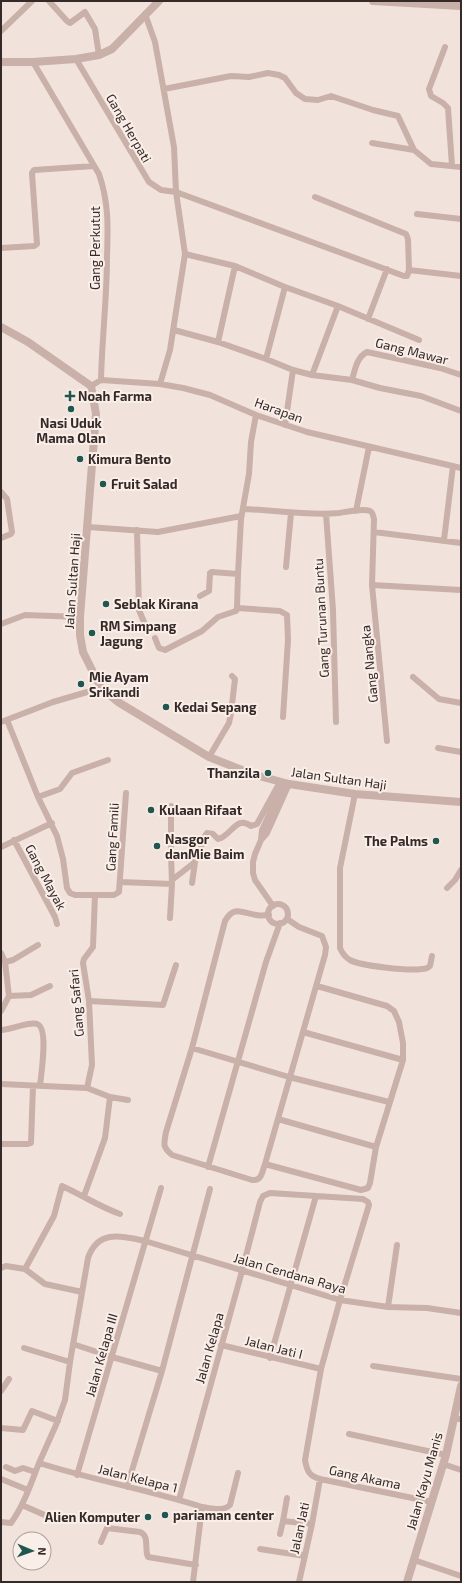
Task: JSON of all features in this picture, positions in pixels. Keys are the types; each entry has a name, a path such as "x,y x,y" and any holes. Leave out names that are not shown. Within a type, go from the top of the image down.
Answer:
{"street":[{"path":"1,31 32,1"},
{"path":"49,1 67,22 70,23 85,12 95,29 99,55"},
{"path":"1,62 33,62 76,59 99,55 112,49 159,1"},
{"path":"373,1 443,3 461,6"},
{"path":"145,14 155,42 174,147 176,192 185,254 174,330 160,384"},
{"path":"445,47 429,89 432,96 444,103 448,108 452,166"},
{"name":"Gang Herpati","path":"76,59 148,182 160,190 176,192 407,276 409,270"},
{"name":"Gang Perkutut","path":"33,62 99,174 104,190 108,216 106,299 101,346 100,380"},
{"path":"164,90 231,76 249,77 268,73 279,75 286,78 296,92 305,99 318,100 331,96 373,110 398,116 414,150 431,164 461,167"},
{"path":"372,143 414,150"},
{"path":"1,248 34,246 37,244 32,173 34,170 94,166"},
{"path":"315,197 406,234 408,239 409,270 461,276"},
{"path":"417,214 461,219"},
{"path":"185,254 235,266 285,287 338,306 419,340"},
{"path":"218,342 235,266"},
{"path":"368,319 387,269"},
{"path":"266,359 285,287"},
{"path":"312,375 338,306"},
{"path":"1,327 28,342 91,386 100,380"},
{"path":"174,330 218,342 292,370 312,375 352,380 380,388 421,396 461,411"},
{"name":"Gang Mawar","path":"352,380 358,359 362,354 367,352 440,368 461,375"},
{"path":"285,425 292,370"},
{"name":"Harapan","path":"100,380 160,384 183,388 210,395 256,415 307,432 461,468"},
{"name":"Jalan Sultan Haji","path":"91,386 96,414 80,617 80,635 83,652 101,688 118,702 209,757 252,774 284,783 355,794 461,802"},
{"path":"238,608 241,516 249,474 251,442 256,415"},
{"path":"356,511 369,446"},
{"path":"444,540 453,466"},
{"path":"1,492 6,498 12,532 1,538"},
{"name":"Gang Nangka","path":"243,509 291,513 326,514 356,511 370,511 372,513 374,519 372,585 387,741"},
{"path":"286,567 291,513"},
{"name":"Gang Turunan Buntu","path":"326,514 333,610 336,722"},
{"path":"88,527 158,532 241,516"},
{"path":"137,530 139,610 144,622"},
{"path":"374,532 461,543"},
{"path":"200,596 209,591 210,573 238,574"},
{"path":"372,585 461,590"},
{"path":"155,638 159,648 164,650 202,631 218,617 236,611 238,608 280,611 287,614 288,640 283,717"},
{"path":"1,624 25,615 80,617"},
{"path":"209,757 229,723 232,713 235,679 232,676"},
{"path":"413,677 439,699 461,703"},
{"path":"101,688 53,702 4,721 57,836 63,859 68,891 75,895 117,894 120,882 172,882 196,860"},
{"path":"438,748 461,752"},
{"path":"38,797 60,789 72,773 108,760"},
{"path":"273,906 255,880 253,873 254,854 261,840 262,830 284,783"},
{"path":"192,884 196,860 204,835 207,833 212,834 218,839 240,822 246,822 251,826 257,824 284,783"},
{"name":"Gang Famili","path":"120,882 126,793"},
{"path":"355,794 340,868 340,948 348,959 356,963 402,969 422,969 430,966 432,956"},
{"path":"170,918 172,882 171,806"},
{"path":"1,847 52,823"},
{"name":"Gang Mayak","path":"14,840 55,917 57,924"},
{"path":"172,854 196,860"},
{"path":"447,888 455,880 461,870"},
{"name":"Gang Safari","path":"87,1088 92,1065 89,1001 83,963 84,959 93,948 94,895"},
{"path":"280,923 273,922 269,915 273,906 280,904 286,907 288,912 287,919"},
{"path":"269,915 257,916 242,911 234,911 229,914 221,934 192,1048 166,1132 164,1145 166,1150 172,1155 255,1180 261,1178 289,1076 304,1032 325,955 324,939 322,936 299,927 287,919"},
{"path":"208,1167 274,936 280,923 287,919"},
{"path":"4,967 38,945"},
{"path":"1,953 9,996 1,1011"},
{"path":"89,1001 163,1005 176,965"},
{"path":"9,996 31,995 50,986"},
{"path":"265,1164 364,1190 368,1188 370,1183 376,1147 403,1060 403,1043 399,1022 394,1011 387,1006 317,986"},
{"path":"1,1030 14,1029 32,1023 42,1027 44,1036 40,1086"},
{"path":"304,1032 403,1060"},
{"path":"192,1048 289,1076 389,1102"},
{"path":"1,1084 87,1088 110,1097 128,1100"},
{"path":"1,1144 31,1143 33,1086"},
{"path":"84,1196 105,1138 110,1097"},
{"path":"278,1119 376,1147"},
{"path":"25,1269 54,1216 62,1186 84,1196 98,1205 120,1214"},
{"name":"Jalan Kelapa III","path":"77,1475 161,1188"},
{"path":"127,1487 162,1371 210,1189"},
{"name":"Jalan Kelapa","path":"179,1500 260,1202 263,1196 270,1193 316,1196"},
{"path":"270,1358 316,1196 363,1198 369,1205 321,1369"},
{"name":"Jalan Cendana Raya","path":"82,1292 91,1251 99,1242 116,1236 145,1241 340,1300 388,1307 427,1308 461,1313"},
{"path":"388,1307 397,1245"},
{"path":"1,1268 6,1266 25,1269 46,1284 82,1292 65,1400 58,1421 22,1505 11,1523 1,1522"},
{"path":"73,1344 162,1371"},
{"name":"Jalan Jati I","path":"222,1345 270,1358 321,1369"},
{"path":"24,1348 70,1362"},
{"path":"373,1366 461,1379"},
{"name":"Gang Akama","path":"321,1369 305,1460 310,1474 320,1479 432,1502"},
{"path":"1,1391 9,1379"},
{"name":"Jalan Kayu Manis","path":"406,1582 458,1419 461,1386"},
{"path":"1,1428 23,1430 32,1411 58,1421"},
{"path":"349,1434 446,1455"},
{"name":"Jalan Kelapa 1","path":"39,1463 77,1475 202,1507 221,1510 230,1505 238,1473"},
{"path":"444,1464 461,1470"},
{"path":"6,1467 15,1471 23,1468 35,1472"},
{"path":"1,1479 28,1490"},
{"name":"Jalan Jati","path":"299,1582 320,1479"},
{"path":"280,1534 287,1498"},
{"path":"22,1505 49,1517"},
{"path":"193,1582 202,1507"},
{"path":"283,1521 312,1524"},
{"path":"101,1542 108,1528 140,1532 145,1537 146,1552 148,1557 196,1565"},
{"path":"260,1549 304,1556"},
{"path":"414,1560 461,1576"}],"place":[{"name":"Noah Farma","path":"70,396"},
{"name":"Nasi Uduk Mama Olan","path":"71,409"},
{"name":"Kimura Bento","path":"80,459"},
{"name":"Fruit Salad","path":"103,484"},
{"name":"Seblak Kirana","path":"106,604"},
{"name":"RM Simpang Jagung","path":"92,633"},
{"name":"Mie Ayam Srikandi","path":"81,684"},
{"name":"Kedai Sepang","path":"166,707"},
{"name":"Thanzila","path":"268,773"},
{"name":"Kulaan Rifaat","path":"151,810"},
{"name":"The Palms","path":"436,841"},
{"name":"Nasgor danMie Baim","path":"157,846"},
{"name":"pariaman center","path":"165,1515"},
{"name":"Alien Komputer","path":"148,1517"}]}
